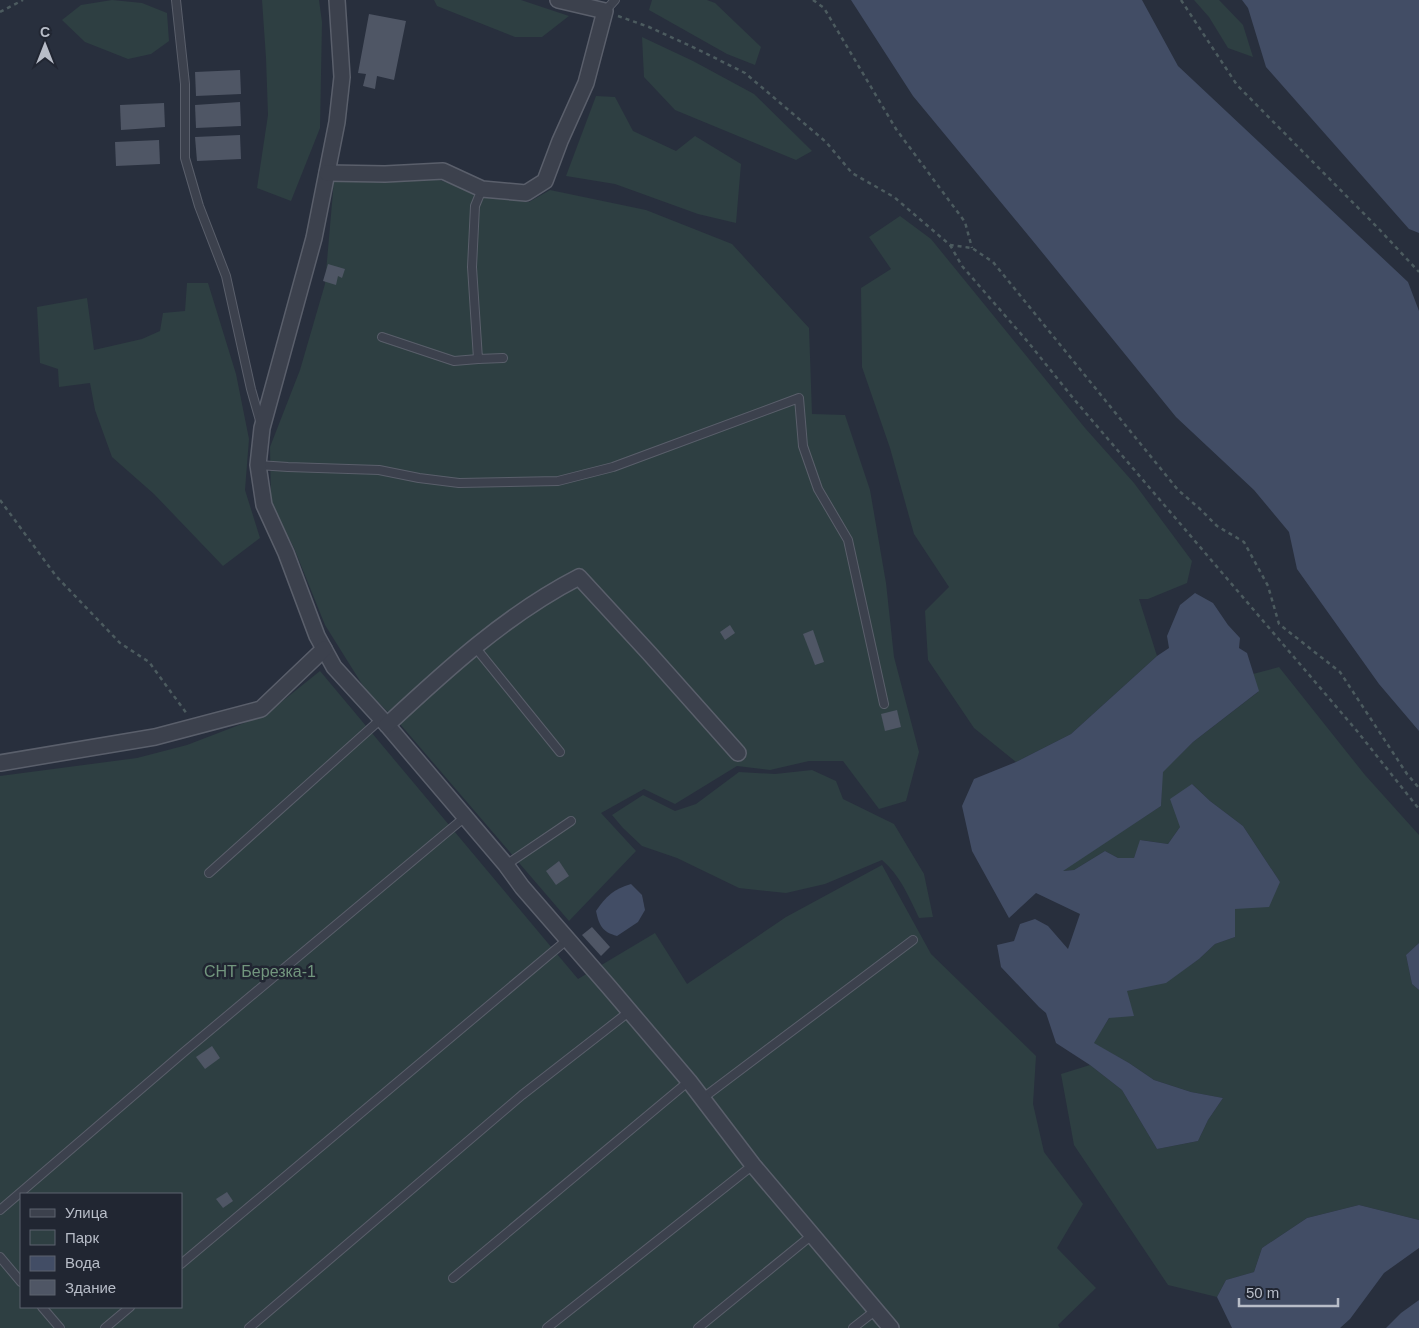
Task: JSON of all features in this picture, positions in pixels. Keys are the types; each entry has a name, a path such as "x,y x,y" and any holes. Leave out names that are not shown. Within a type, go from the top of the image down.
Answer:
{"street":[{"path":"337,0 342,77 337,122 314,238 262,428 258,465 264,505 286,553 317,636 334,667 384,722 506,865 522,887 689,1081 753,1165 891,1328"},
{"path":"327,173 385,174 443,171 482,189 526,193 546,181 560,142 586,83 604,11 558,0"},
{"path":"384,722 453,664 523,610 579,577 649,652 738,753"},
{"path":"0,763 155,737 261,709 324,650"}],"lane":[{"path":"176,0 185,84 185,158 199,206 226,276 251,389 262,428"},
{"path":"604,11 615,0"},
{"path":"478,359 472,267 475,206 482,189"},
{"path":"382,337 454,361 503,358"},
{"path":"258,465 288,468 378,470 459,483 558,481 613,467 799,398 803,446 818,489 848,540 884,704"},
{"path":"475,647 560,752"},
{"path":"209,873 384,722"},
{"path":"0,1210 184,1052 465,817"},
{"path":"506,865 571,821"},
{"path":"182,1263 568,939"},
{"path":"703,1098 913,940"},
{"path":"249,1328 522,1095 630,1012"},
{"path":"453,1278 689,1081"},
{"path":"547,1328 753,1165"},
{"path":"698,1328 812,1235"},
{"path":"0,1256 20,1281"},
{"path":"43,1308 60,1328"},
{"path":"105,1328 129,1308"},
{"path":"853,1328 876,1310"}],"path":[{"path":"0,12 24,0"},
{"path":"813,0 824,8 896,129 965,222 972,248"},
{"path":"1181,0 1237,85 1419,272"},
{"path":"604,11 657,31 745,72 826,142 852,173 894,197 950,245 962,266 1356,731 1419,809"},
{"path":"950,245 972,248 993,262 1178,490 1217,526 1244,542 1268,586 1279,624 1340,672 1407,774 1419,788"},
{"path":"0,500 56,576 120,643 149,662 196,727"}],"green space":[{"path":"112,0 142,3 167,13 169,41 151,54 128,59 85,42 62,20 81,5"},
{"path":"262,0 319,0 322,22 320,128 291,201 257,188 268,115"},
{"path":"434,0 521,0 569,16 542,37 515,37 437,6"},
{"path":"652,0 707,0 715,3 761,47 755,65 727,54 649,10"},
{"path":"1194,0 1219,0 1243,25 1253,57 1228,48 1209,17"},
{"path":"642,37 693,61 754,94 812,151 796,160 675,110 644,77"},
{"path":"596,96 615,97 633,131 676,151 695,136 741,164 736,223 698,214 615,184 566,176"},
{"path":"334,180 439,180 493,196 529,202 550,190 646,210 732,244 809,328 812,414 845,415 870,490 886,583 894,657 919,752 906,801 879,809 843,761 809,761 770,770 737,766 675,804 644,789 601,813 636,851 569,921 400,724 365,689 325,625 294,548 271,503 270,447 300,370 325,284"},
{"path":"900,216 931,239 1085,428 1134,483 1192,561 1187,583 1148,599 1139,599 1157,656 1071,734 1016,762 974,728 928,660 925,611 949,587 914,534 890,448 862,367 861,288 891,269 869,237"},
{"path":"187,283 208,283 236,374 249,439 245,490 260,538 223,566 154,494 112,457 95,410 90,383 59,387 58,369 40,363 37,307 87,298 94,350 142,339 160,331 163,313 185,311"},
{"path":"1279,667 1365,775 1419,835 1419,943 1406,955 1412,984 1419,990 1419,1220 1359,1205 1307,1218 1262,1248 1254,1272 1226,1280 1217,1297 1168,1285 1074,1145 1061,1074 1090,1065 1122,1090 1157,1149 1198,1141 1208,1120 1223,1098 1191,1092 1154,1080 1129,1063 1093,1043 1127,991 1166,982 1199,959 1215,944 1235,937 1235,909 1280,882 1243,826 1210,801 1192,784 1180,827 1168,844 1141,840 1134,858 1118,858 1105,851 1074,870 1061,871 1161,806 1162,772 1193,742 1258,692 1253,674"},
{"name":"СНТ Березка-1","path":"320,671 578,979 655,933 687,984 786,917 882,865 931,954 1036,1056 1033,1104 1044,1152 1083,1204 1057,1248 1096,1288 1058,1325 1060,1328 0,1328 0,776 137,758 187,745 265,715"},
{"path":"812,770 836,781 843,799 894,824 924,874 933,917 919,918 899,879 882,860 825,884 786,893 739,888 677,858 642,846 612,815 643,795 675,811 696,804 739,772 775,774"}],"water":[{"path":"851,0 1142,0 1178,66 1408,282 1419,311 1419,731 1379,684 1297,569 1289,532 1254,490 1176,417 913,96"},
{"path":"1242,0 1419,0 1419,233 1409,229 1266,67 1248,8"},
{"path":"1195,593 1213,603 1228,625 1240,638 1239,648 1247,653 1259,691 1193,742 1163,772 1161,806 1063,871 1074,870 1105,851 1118,858 1134,858 1140,840 1168,844 1180,827 1170,799 1192,784 1210,801 1243,826 1280,882 1269,907 1235,909 1235,937 1215,944 1199,959 1166,983 1127,991 1134,1016 1109,1018 1094,1043 1154,1080 1191,1092 1223,1098 1208,1120 1198,1141 1157,1149 1122,1090 1090,1065 1056,1043 1046,1013 1001,967 997,945 1014,941 1020,924 1035,919 1048,926 1068,949 1080,914 1036,893 1009,918 972,851 962,806 974,779 1016,762 1071,734 1157,656 1169,648 1167,636 1180,605"},
{"path":"631,884 642,895 645,910 638,922 617,936 602,927 596,911 611,894"},
{"path":"1419,943 1419,990 1412,984 1406,955"},
{"path":"1359,1205 1419,1220 1419,1248 1384,1273 1350,1319 1340,1328 1232,1328 1217,1297 1226,1280 1254,1272 1262,1248 1307,1218"},
{"path":"1419,1300 1419,1328 1386,1328 1401,1313"}],"building":[{"path":"369,14 406,21 394,80 377,76 375,89 363,86 366,74 358,73"},
{"path":"240,70 241,94 196,96 195,72"},
{"path":"240,102 241,126 196,128 195,105"},
{"path":"164,103 165,127 121,130 120,105"},
{"path":"240,135 241,159 197,161 195,137"},
{"path":"159,140 160,164 116,166 115,142"},
{"path":"328,264 345,269 342,278 338,276 336,285 323,281"},
{"path":"730,625 735,633 725,640 720,632"},
{"path":"813,630 824,662 815,665 803,634"},
{"path":"897,710 901,727 885,731 881,714"},
{"path":"559,861 569,876 556,885 546,871"},
{"path":"592,927 610,947 601,956 582,935"},
{"path":"212,1046 220,1058 205,1069 196,1057"},
{"path":"227,1192 233,1201 223,1208 216,1199"}]}
